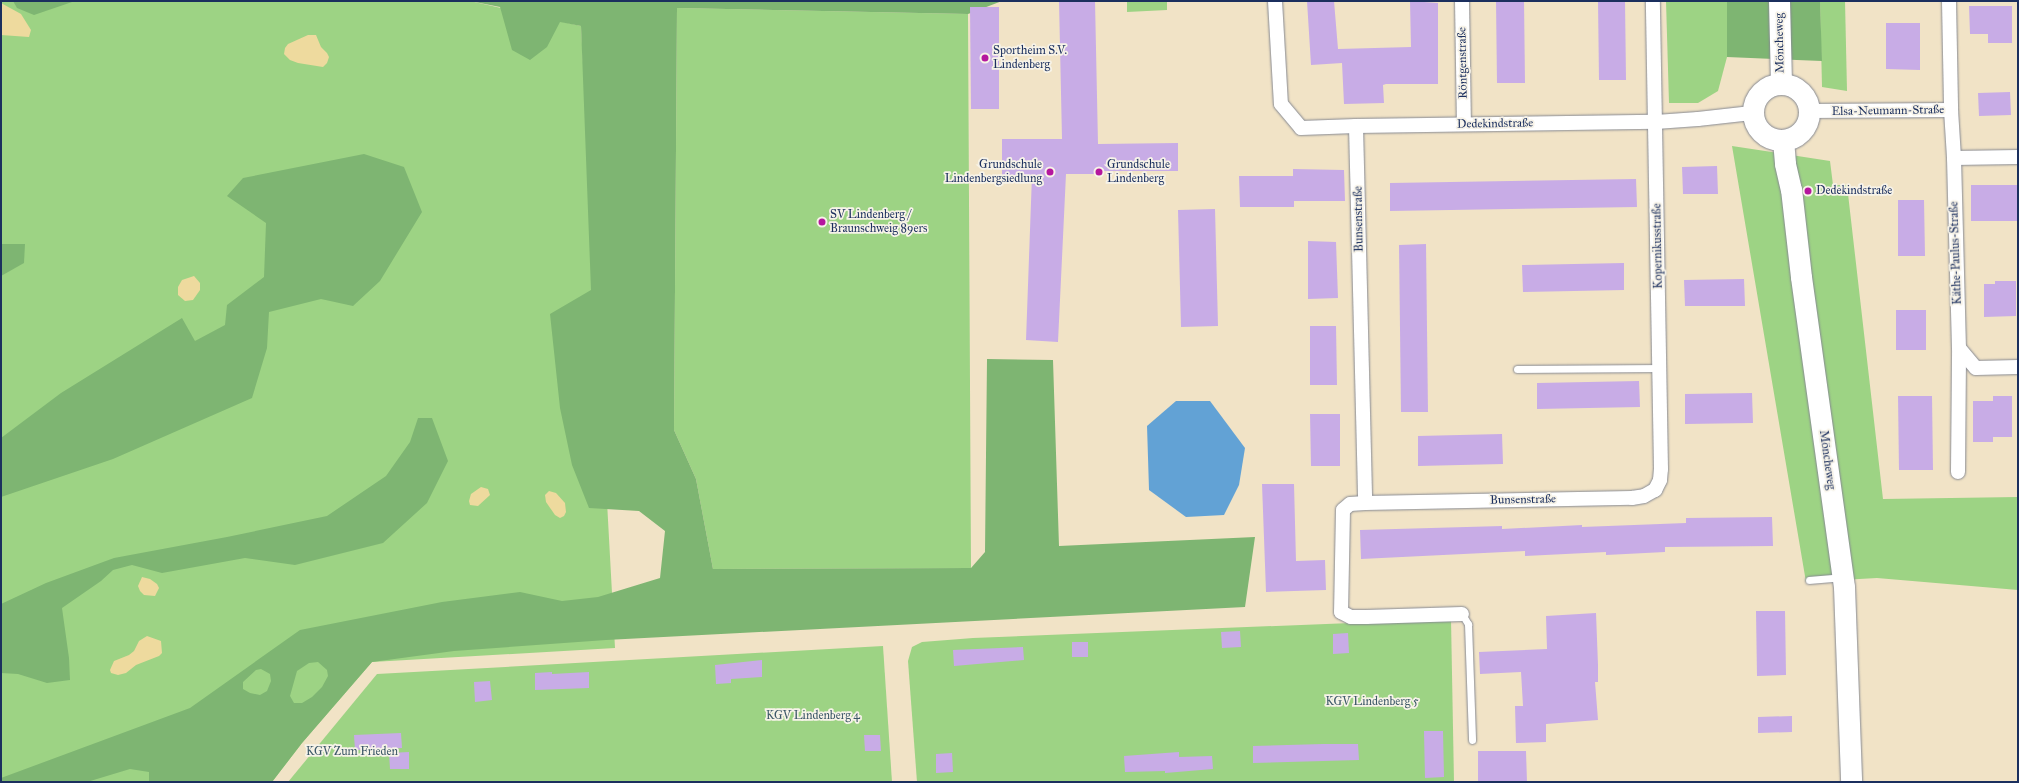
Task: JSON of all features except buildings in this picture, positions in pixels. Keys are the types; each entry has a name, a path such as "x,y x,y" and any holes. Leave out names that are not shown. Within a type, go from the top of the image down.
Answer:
{"main road":[{"name":"Möncheweg","path":"1779,1 1781,84"},
{"name":"Möncheweg","path":"1752,113 1754,102 1760,93 1770,86 1781,84 1791,86 1800,92 1806,101 1809,111"},
{"path":"1752,113 1754,122 1759,130 1774,140 1783,140 1793,138 1802,131 1807,122 1809,111"},
{"name":"Möncheweg","path":"1783,140 1785,164 1791,189 1801,277 1843,576 1851,782"}],"street":[{"path":"1275,1 1281,104 1301,128 1356,126"},
{"name":"Röntgenstraße","path":"1462,1 1464,124"},
{"name":"Kopernikusstraße","path":"1653,1 1662,470 1660,480 1655,490"},
{"path":"1949,1 1950,110"},
{"name":"Elsa-Neumann-Straße","path":"1809,111 1950,110 1954,158"},
{"name":"Dedekindstraße","path":"1356,126 1656,122 1752,113"},
{"name":"Bunsenstraße","path":"1356,126 1365,503"},
{"path":"1954,158 2018,157"},
{"name":"Käthe-Paulus-Straße","path":"1954,158 1959,348 1958,472"},
{"path":"1959,348 1976,368 2018,368"},
{"name":"Bunsenstraße","path":"1462,614 1351,617 1341,612 1344,510 1350,504 1365,503 1632,498 1644,496 1655,490"}],"lane":[{"path":"1517,369 1660,368"},
{"path":"1809,580 1843,576"},
{"path":"1462,614 1468,624 1472,740"}],"green space":[{"path":"1,1 470,1 581,26 615,648 372,662 302,743 272,782 1,782"},
{"path":"13,1 75,1 34,15 17,8"},
{"path":"470,1 1002,1 968,14 677,8 674,430 696,479 713,569 971,568 985,552 987,359 1053,360 1059,546 1255,537 1245,607 606,640 454,651 372,662 302,743 272,782 149,782 149,772 130,769 87,782 1,782 1,778 190,708 300,630 442,602 520,592 562,601 598,597 660,578 665,531 639,511 589,508 572,465 560,408 550,314 591,290 581,26 560,22 547,47 530,60 512,50 500,7","holes":["318,662 327,670 328,676 322,687 312,697 302,703 294,703 290,696 297,671 309,663","261,669 270,674 271,681 267,691 260,695 250,693 243,689 243,682 256,670"]},
{"path":"1127,1 1167,1 1167,10 1127,12"},
{"path":"1666,1 1727,1 1727,57 1718,91 1698,103 1669,103"},
{"path":"1727,1 1820,1 1822,61 1727,57"},
{"path":"1820,1 1845,1 1847,91 1822,87"},
{"name":"SV Lindenberg / Braunschweig 89ers","path":"677,8 968,14 971,568 713,569 696,479 674,430"},
{"path":"1732,146 1830,161 1833,185 1847,185 1883,499 2018,497 2018,590 1877,578 1806,582"},
{"path":"364,154 404,167 422,212 380,281 353,306 321,299 269,312 267,348 252,398 113,459 1,497 1,438 61,393 182,318 195,341 225,325 227,305 264,277 266,223 227,196 243,178"},
{"path":"1,244 25,244 24,263 1,276"},
{"path":"418,418 432,418 448,461 427,503 383,543 295,565 245,558 162,573 132,565 113,570 101,581 62,608 69,658 70,680 47,683 18,674 1,673 1,604 46,583 114,558 227,537 327,516 386,476 410,442"},
{"name":"KGV Lindenberg 5","path":"1451,619 1454,782 917,782 908,661 912,647 922,642 973,638"},
{"name":"KGV Lindenberg 4","path":"883,646 892,782 288,782 377,674"}],"sand":[{"path":"1,3 21,14 31,30 29,37 1,35"},
{"path":"308,35 316,35 321,47 329,57 327,63 323,67 298,63 290,60 284,54 285,48 288,44"},
{"path":"194,276 200,283 200,290 193,300 185,301 178,295 178,287 182,280"},
{"path":"481,487 488,489 490,495 478,506 470,505 469,501 471,494"},
{"path":"549,491 556,493 565,503 566,512 564,516 560,518 555,515 546,502 545,495"},
{"path":"142,577 150,579 157,584 159,588 155,596 144,595 140,591 138,586"},
{"path":"147,636 161,641 162,653 159,656 136,665 126,673 118,675 111,673 110,670 114,661 129,655 134,651 139,641"}],"water":[{"path":"1176,401 1210,401 1245,448 1239,485 1224,515 1186,517 1149,490 1147,426"}],"place":[{"name":"Sportheim S.V. Lindenberg","path":"985,58"},
{"name":"Grundschule Lindenbergsiedlung","path":"1050,172"},
{"name":"Grundschule Lindenberg","path":"1099,172"},
{"name":"Dedekindstraße","path":"1808,191"},
{"name":"SV Lindenberg / Braunschweig 89ers","path":"822,222"}],"park label":[{"name":"KGV Zum Frieden","path":"352,752"}]}
